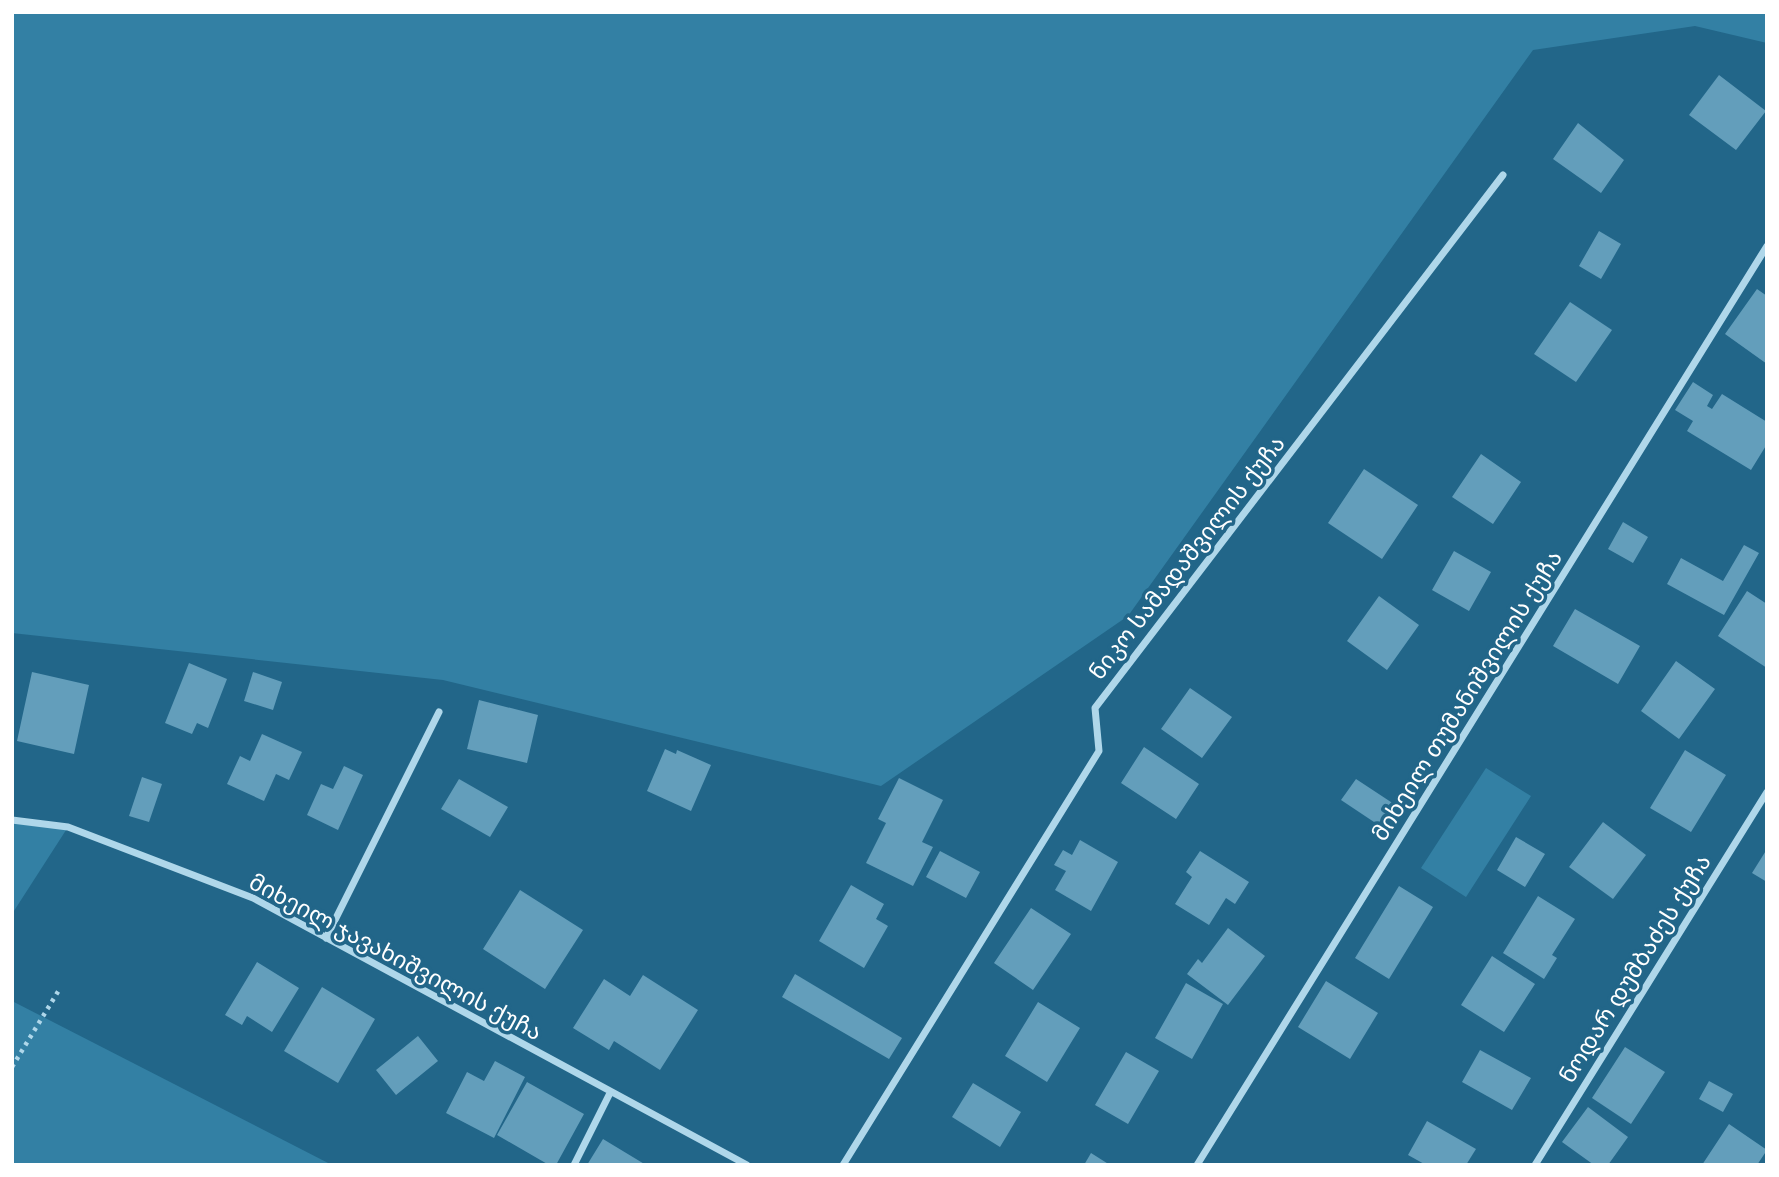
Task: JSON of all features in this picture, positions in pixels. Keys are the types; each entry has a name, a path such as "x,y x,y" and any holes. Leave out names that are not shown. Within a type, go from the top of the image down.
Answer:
{"street":[{"name":"ნიკო სამადაშვილის ქუჩა","path":"843,1165 1099,751 1095,708 1503,176"},
{"name":"მიხეილ თუმანიშვილის ქუჩა","path":"1197,1165 1767,247"},
{"path":"326,938 439,712"},
{"name":"ნოდარ დუმბაძეს ქუჩა","path":"1535,1165 1767,792"},
{"name":"მიხეილ ჯავახიშვილის ქუჩა","path":"12,820 68,827 253,898 747,1165"},
{"path":"574,1165 610,1093"}],"path":[{"path":"12,1067 59,990"}],"shaded area":[{"path":"12,12 1767,12 1767,43 1695,26 1533,50 1128,616 881,786 443,680 12,633"},
{"path":"1486,768 1531,796 1466,897 1421,868"},
{"path":"12,820 68,827 12,914"},
{"path":"12,1001 332,1165 12,1165"}],"building":[{"path":"1719,75 1766,111 1736,150 1689,115"},
{"path":"1578,123 1624,160 1601,193 1553,159"},
{"path":"1599,231 1621,244 1601,279 1579,266"},
{"path":"1757,289 1767,296 1767,364 1725,334"},
{"path":"1570,302 1612,330 1576,382 1534,354"},
{"path":"1693,382 1713,395 1707,406 1712,409 1722,394 1767,422 1767,444 1751,470 1687,431 1693,421 1675,410"},
{"path":"1481,454 1521,482 1493,524 1452,497"},
{"path":"1364,469 1418,505 1382,559 1328,523"},
{"path":"1623,522 1648,537 1633,563 1608,549"},
{"path":"1744,545 1759,553 1724,615 1667,584 1681,558 1723,581"},
{"path":"1454,551 1491,572 1469,611 1432,590"},
{"path":"1747,591 1767,604 1767,668 1718,636"},
{"path":"1379,596 1419,625 1387,670 1347,641"},
{"path":"1575,609 1640,646 1618,684 1553,646"},
{"path":"1676,661 1715,689 1679,739 1641,711"},
{"path":"189,663 227,679 208,728 197,723 192,734 165,723"},
{"path":"32,672 89,685 74,754 17,741"},
{"path":"253,672 282,682 273,710 244,701"},
{"path":"1190,688 1232,717 1202,758 1161,729"},
{"path":"479,700 538,715 527,763 467,749"},
{"path":"262,734 302,752 289,780 276,774 264,801 227,784 240,756 250,761"},
{"path":"1144,747 1199,784 1176,819 1121,783"},
{"path":"665,749 676,754 677,750 711,765 691,811 647,791"},
{"path":"1685,750 1726,775 1691,832 1650,808"},
{"path":"344,766 363,775 338,830 307,815 321,784 333,789"},
{"path":"142,777 162,784 149,822 129,816"},
{"path":"899,778 943,800 922,842 933,847 913,886 866,863 886,823 878,819"},
{"path":"459,779 508,807 490,837 441,809"},
{"path":"1356,779 1397,806 1383,828 1341,800"},
{"path":"1603,822 1646,855 1613,899 1569,867"},
{"path":"1516,837 1545,854 1525,887 1497,870"},
{"path":"1080,840 1118,862 1091,911 1055,890 1066,871 1054,865 1063,850 1072,855"},
{"path":"1767,849 1767,882 1752,873"},
{"path":"940,851 980,872 966,898 926,877"},
{"path":"1200,851 1249,882 1235,904 1226,898 1209,925 1175,904 1192,877 1186,872"},
{"path":"851,885 884,904 876,919 888,926 864,968 819,941"},
{"path":"1399,886 1433,907 1389,979 1355,958"},
{"path":"520,890 583,930 545,989 483,949"},
{"path":"1538,896 1575,919 1552,955 1557,958 1544,979 1503,953"},
{"path":"1031,908 1071,934 1033,990 994,963"},
{"path":"1228,928 1265,956 1228,1005 1187,974 1198,959 1202,963"},
{"path":"1492,956 1535,984 1504,1032 1461,1005"},
{"path":"257,962 299,988 272,1032 247,1016 242,1025 225,1015"},
{"path":"795,974 902,1038 889,1059 782,997"},
{"path":"643,975 698,1010 660,1070 614,1041 609,1050 573,1028 604,979 630,996"},
{"path":"1326,981 1378,1013 1350,1059 1298,1027"},
{"path":"1186,983 1223,1004 1192,1059 1155,1038"},
{"path":"322,987 375,1019 338,1083 284,1051"},
{"path":"1038,1002 1080,1028 1047,1082 1005,1056"},
{"path":"418,1036 438,1061 396,1095 376,1070"},
{"path":"1625,1047 1665,1072 1631,1124 1592,1098"},
{"path":"1480,1050 1531,1078 1512,1110 1462,1082"},
{"path":"1126,1052 1159,1071 1128,1124 1095,1105"},
{"path":"495,1061 525,1077 494,1138 446,1113 467,1072 484,1081"},
{"path":"1709,1081 1733,1094 1723,1112 1699,1099"},
{"path":"527,1082 584,1114 556,1165 549,1165 497,1135"},
{"path":"973,1083 1021,1112 1000,1147 952,1117"},
{"path":"1588,1107 1628,1137 1608,1165 1594,1165 1562,1142"},
{"path":"1427,1121 1476,1149 1466,1165 1426,1165 1408,1155"},
{"path":"1729,1124 1767,1150 1757,1165 1702,1165"},
{"path":"603,1139 646,1165 587,1165"},
{"path":"1091,1153 1110,1165 1084,1165"}]}
